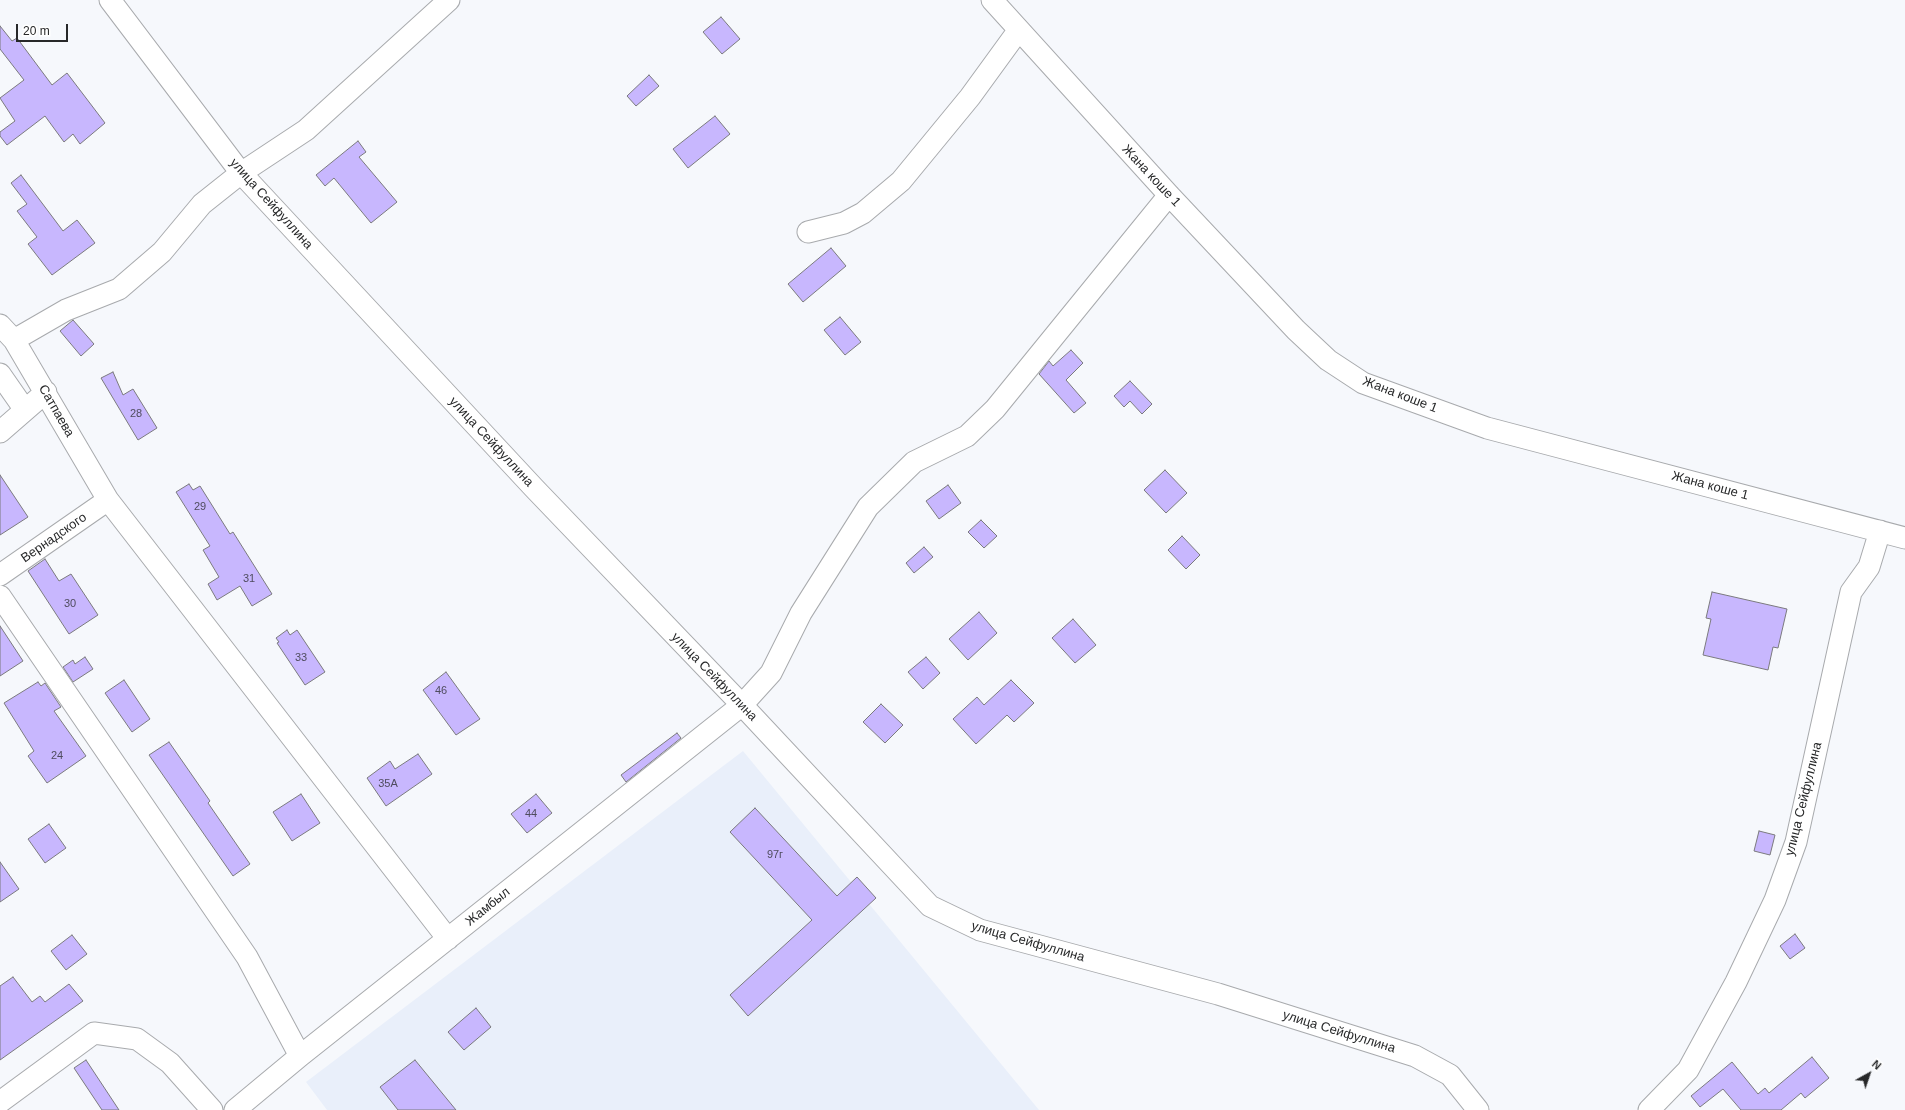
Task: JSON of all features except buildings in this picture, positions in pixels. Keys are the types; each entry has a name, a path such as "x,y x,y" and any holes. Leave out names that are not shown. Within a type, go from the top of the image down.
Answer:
{"street":[{"name":"улица Сейфуллина","path":"110,0 241,173 534,488 742,704 930,906 980,930 1218,994 1415,1056 1450,1075 1478,1110"},
{"path":"14,340 66,310 119,289 162,252 202,204 241,173 306,130 449,0"},
{"name":"Жана коше 1","path":"992,0 1018,31 1169,195 1296,330 1328,360 1364,383 1487,428 1905,538"},
{"path":"808,232 844,223 863,213 901,181 970,97 1018,31"},
{"name":"Жамбыл","path":"235,1110 300,1056 742,704 771,673 801,613 868,507 914,462 967,436 995,409 1169,195"},
{"name":"Сатпаева","path":"0,325 14,340 46,392 108,500 448,939"},
{"path":"0,374 25,410"},
{"path":"0,432 46,392"},
{"name":"Вернадского","path":"0,575 108,500"},
{"name":"улица Сейфуллина","path":"1649,1110 1688,1070 1736,982 1775,900 1796,842 1851,592 1869,567 1880,531"},
{"path":"0,596 247,957 300,1056"},
{"path":"0,1102 94,1033 137,1039 170,1063 212,1110"}],"shaded area":[{"path":"743,751 1039,1110 327,1110 306,1082"}]}
